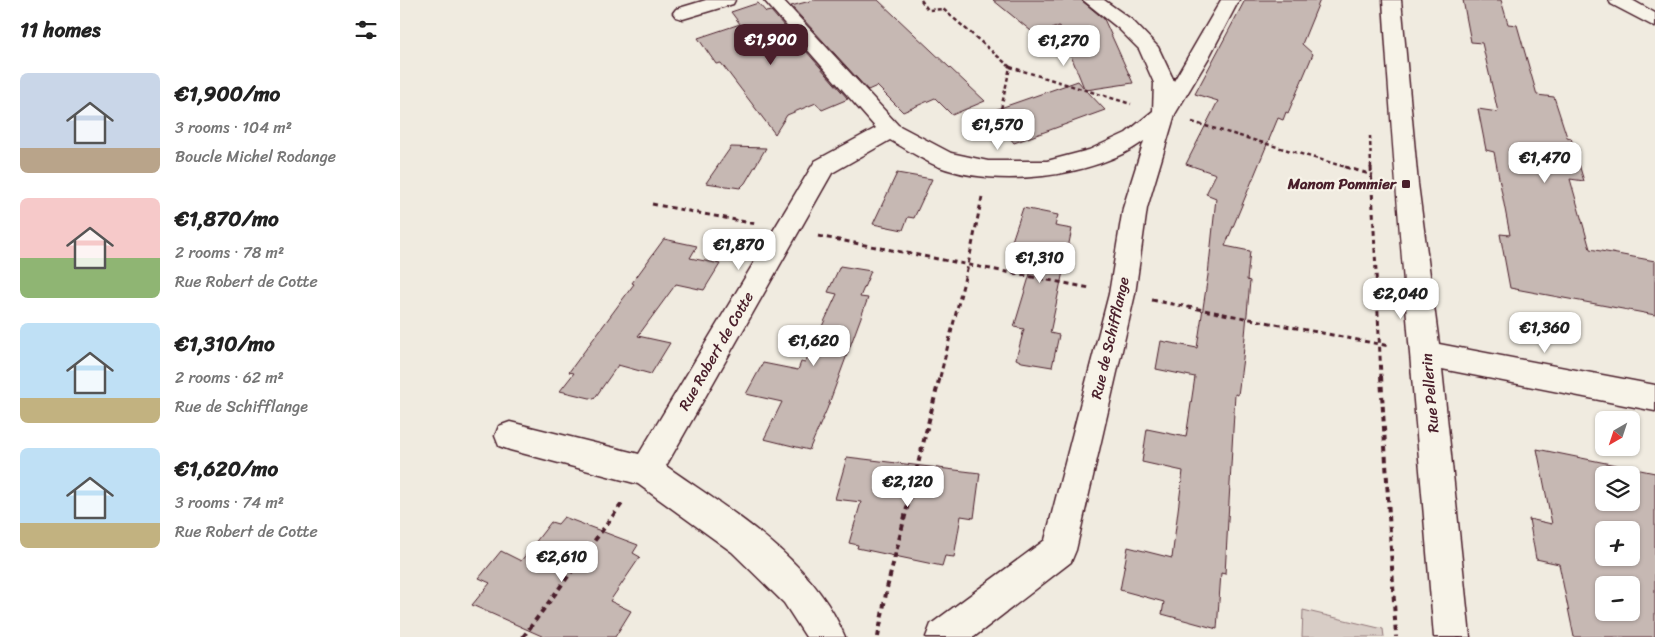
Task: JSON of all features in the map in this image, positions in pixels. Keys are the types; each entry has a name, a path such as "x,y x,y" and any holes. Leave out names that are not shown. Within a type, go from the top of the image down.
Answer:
{"street":[{"path":"683,13 726,0"},
{"path":"773,0 890,130 945,160 988,169 1047,169 1096,156 1134,138 1164,114 1164,83 1148,47 1125,24 1092,0"},
{"name":"Rue de Schifflange","path":"944,637 1058,550 1122,294 1135,208 1164,114 1198,59 1230,0"},
{"name":"Rue Pellerin","path":"1392,0 1406,184 1426,354 1452,637"},
{"path":"1618,0 1655,21"},
{"name":"Rue Robert de Cotte","path":"646,471 823,167 890,130"},
{"path":"1426,354 1655,398"},
{"path":"510,436 646,471 744,540 796,591 826,637"}],"path":[{"path":"921,0 928,10 943,9 1010,67 1044,76 1068,87 1406,184"},
{"path":"878,637 887,588 968,265 1010,67"},
{"path":"1370,126 1379,344 1396,637"},
{"path":"652,204 1426,354"},
{"path":"523,637 646,471"}],"shaded area":[{"path":"1303,610 1383,629 1384,637 1302,637"}],"building":[{"path":"814,0 878,0 985,101 952,115 935,98 903,112 877,86 868,90 791,6"},
{"path":"993,0 1081,0 1104,19 1133,83 1086,90 1105,110 1014,143 989,112 1078,81 1084,88 1059,26 1036,35"},
{"path":"1245,0 1320,0 1302,44 1313,54 1288,113 1286,112 1283,120 1278,118 1225,246 1250,251 1247,280 1250,281 1243,358 1238,395 1235,394 1225,574 1221,573 1217,629 1162,614 1164,602 1120,590 1128,547 1172,558 1183,471 1142,462 1147,429 1186,437 1195,377 1156,369 1161,341 1197,348 1208,275 1216,198 1206,194 1216,174 1186,164 1218,101 1195,94"},
{"path":"1463,0 1501,0 1508,24 1517,25 1537,95 1554,97 1567,137 1571,138 1584,181 1570,179 1590,249 1655,261 1655,315 1510,288 1500,234 1510,235 1494,152 1486,150 1478,109 1498,112 1482,43 1471,42"},
{"path":"758,3 766,12 771,11 848,99 822,110 816,103 787,115 775,134 721,63 716,64 698,38 740,24 731,12"},
{"path":"731,147 766,148 740,188 706,183"},
{"path":"897,173 932,179 914,218 908,217 903,230 873,224"},
{"path":"1023,208 1058,215 1055,226 1072,229 1050,333 1059,335 1052,367 1022,362 1016,359 1024,329 1014,327 1036,254 1009,250"},
{"path":"664,239 697,246 690,258 720,264 704,290 676,284 638,336 670,343 651,374 618,365 594,399 560,391 574,373 569,372 634,284 632,283"},
{"path":"840,266 871,271 860,297 868,298 827,409 809,450 764,439 782,402 746,394 763,363 798,370 801,362 805,363 837,294 828,292"},
{"path":"1537,449 1621,466 1595,466 1595,511 1640,511 1640,470 1655,473 1655,637 1574,637 1559,564 1536,559 1529,519 1552,524"},
{"path":"847,457 980,473 974,518 961,516 954,557 945,556 942,566 857,548 858,545 849,543 861,502 835,499"},
{"path":"564,517 638,545 633,553 640,557 610,601 631,611 615,637 544,637 472,605 490,583 479,578 501,551 521,561 551,522 558,524"}],"place":[{"name":"Manom Pommier","path":"1406,184"}]}
